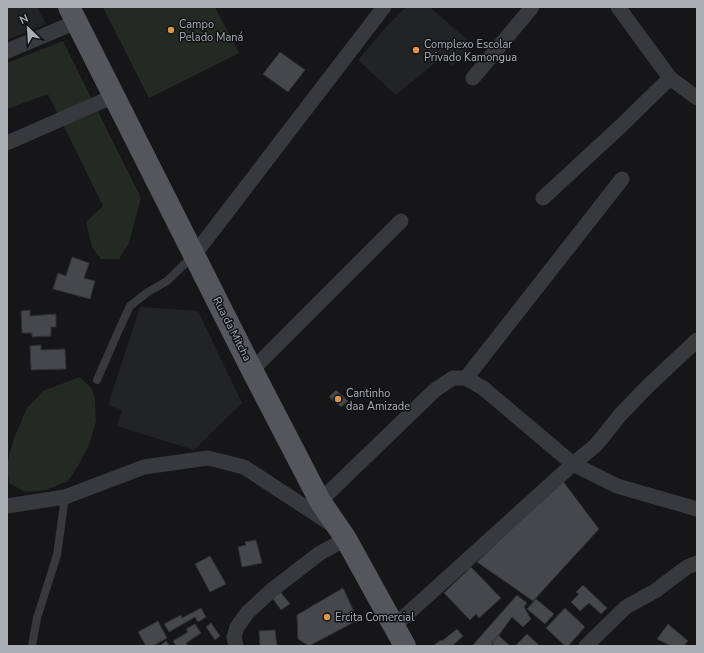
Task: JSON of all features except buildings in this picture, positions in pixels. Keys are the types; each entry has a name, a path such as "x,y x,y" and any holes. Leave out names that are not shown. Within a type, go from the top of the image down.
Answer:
{"main road":[{"name":"Rua da Mitcha","path":"73,15 252,370 320,501 342,533 405,646"}],"street":[{"path":"194,255 384,7"},
{"path":"473,78 532,7"},
{"path":"618,7 670,78 694,92"},
{"path":"7,51 73,15"},
{"path":"543,198 670,78"},
{"path":"7,143 114,96"},
{"path":"466,378 622,180"},
{"path":"252,370 401,221"},
{"path":"394,626 596,445 621,414 697,340"},
{"path":"320,501 435,390 453,378 466,378 483,388 573,464 617,486 697,509"},
{"path":"7,506 65,497 144,467 208,458 244,468 342,533 320,553 272,590 248,612 237,627 234,637 236,646"},
{"path":"586,646 626,607 654,591 687,567 697,563"}],"lane":[{"path":"97,380 130,306 148,292 167,281 194,255"},
{"path":"32,646 37,618 57,555 65,497"}],"shaded area":[{"path":"7,7 37,7 46,24 7,40"},
{"name":"Campo Pelado Maná","path":"103,7 215,7 239,53 149,98"},
{"name":"Complexo Escolar Privado Kamongua","path":"406,7 430,7 472,44 453,66 442,57 396,95 358,60 386,27"},
{"path":"63,41 141,198 129,243 119,259 101,259 92,247 86,222 103,206 48,94 7,109 7,63"},
{"path":"140,307 198,311 242,403 194,450 117,426 122,410 108,405"},
{"path":"80,377 92,389 95,401 96,421 89,445 68,481 46,490 25,492 9,483 7,464 14,438 27,408 43,391"}],"place":[{"name":"Campo Pelado Maná","path":"171,30"},
{"name":"Complexo Escolar Privado Kamongua","path":"416,50"},
{"name":"Cantinho daa Amizade","path":"338,399"},
{"name":"Ercita Comercial","path":"327,617"}]}
